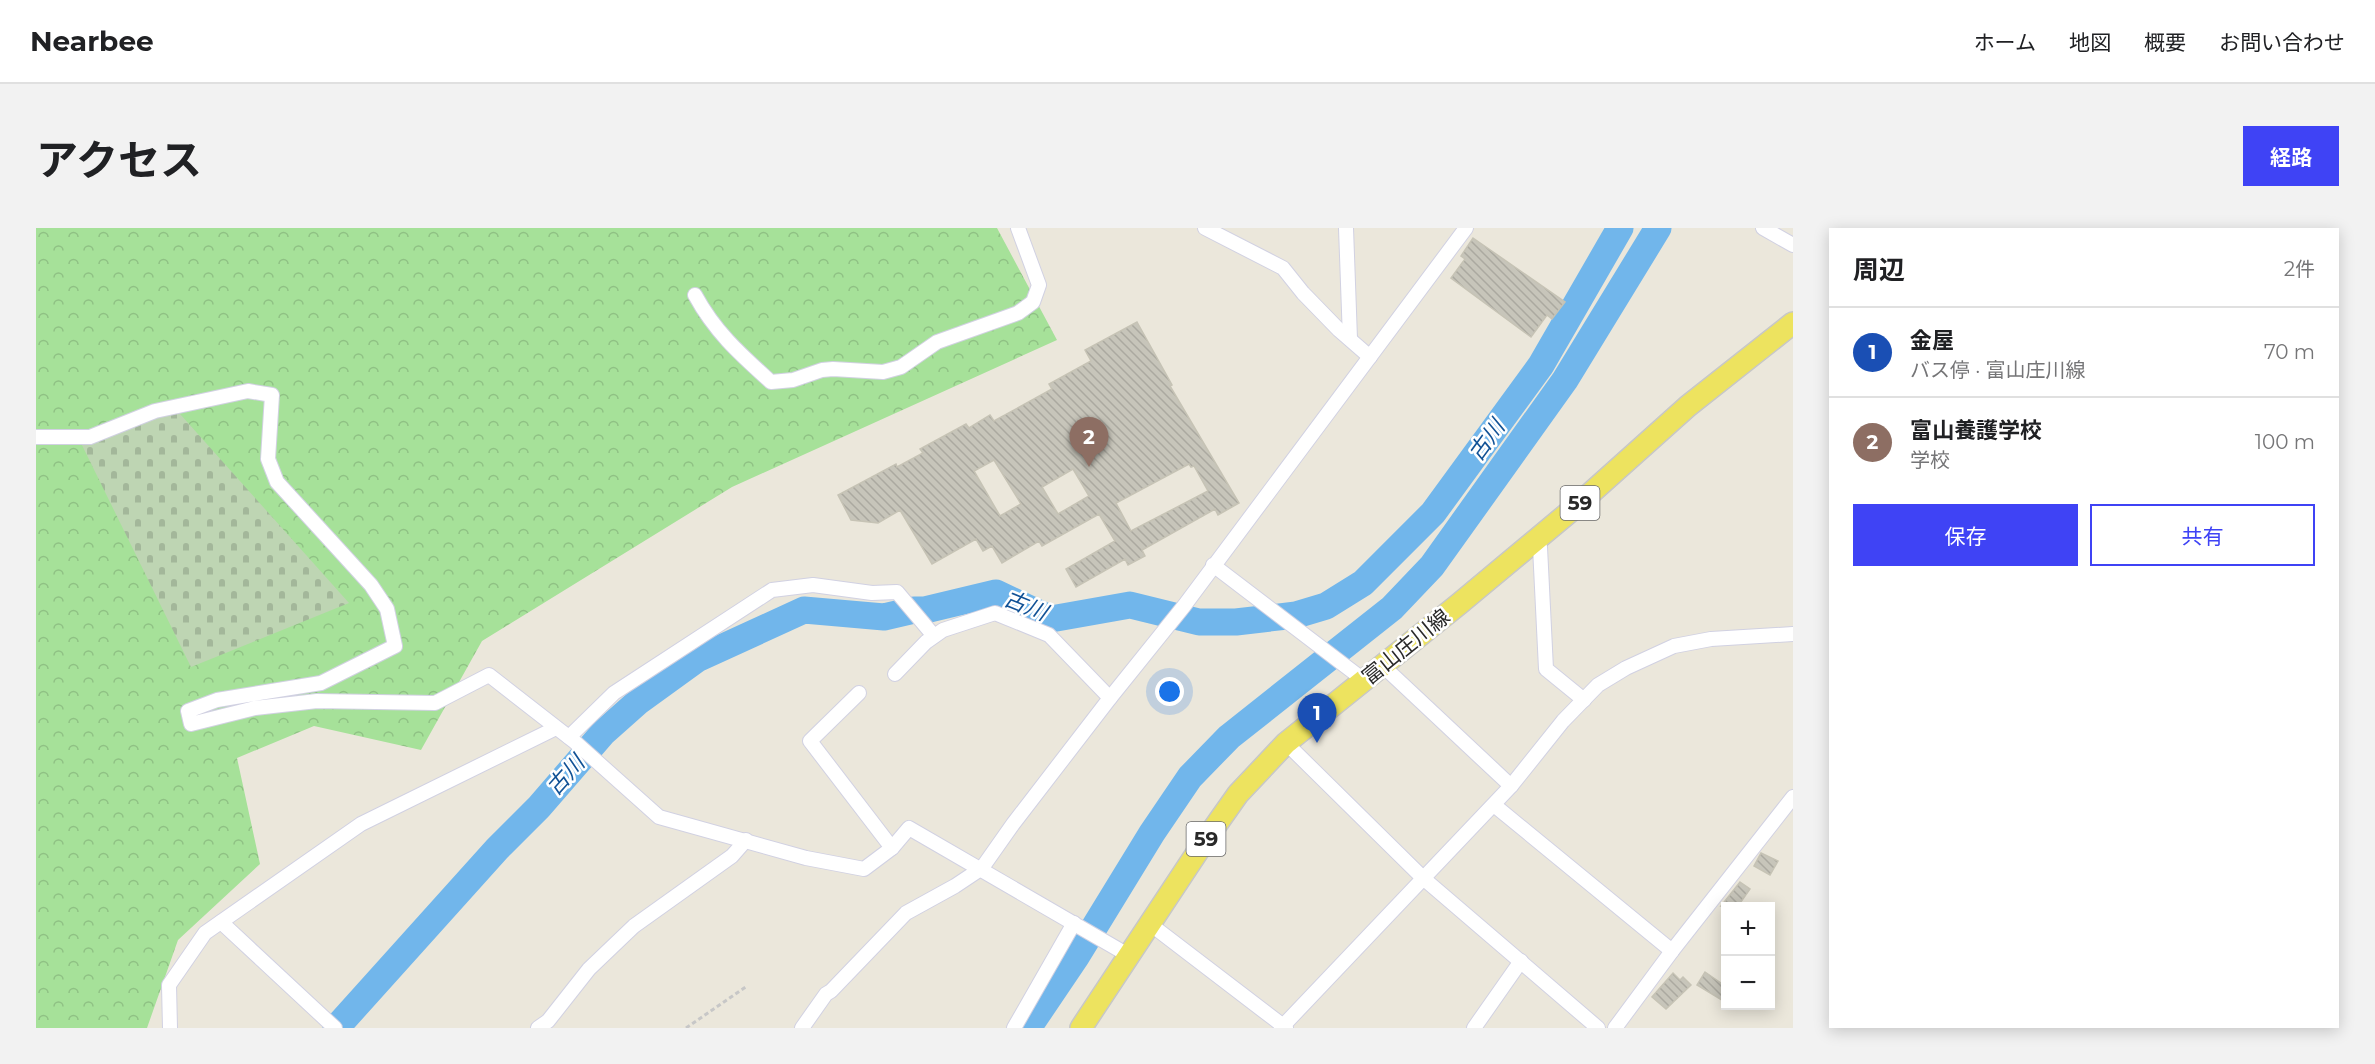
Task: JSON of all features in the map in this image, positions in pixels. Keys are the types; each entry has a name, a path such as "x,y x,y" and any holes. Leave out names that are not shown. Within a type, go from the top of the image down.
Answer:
{"main road":[{"name":"富山庄川線","path":"1081,1028 1202,844 1238,794 1286,743 1365,681 1573,509 1688,406 1793,323"}],"street":[{"path":"695,295 708,319 731,346 771,382 793,380 822,370 833,369 883,372 901,367 937,342 1018,313 1033,302 1039,285 1018,228"},
{"path":"1205,228 1282,267 1304,293 1370,357"},
{"path":"1346,228 1350,339"},
{"path":"802,1028 826,994 906,913 982,868 1110,698 1184,606 1466,228"},
{"path":"1763,228 1793,244"},
{"path":"36,437 90,437 155,411 248,392 273,396 268,459 277,482 371,585 387,609 395,646 321,683 217,700 188,711 191,724 255,708 317,701 435,703 489,675 572,739 659,817 806,858 864,869 892,848 909,828 982,868 1128,955"},
{"path":"1535,540 1540,548 1546,669 1584,700"},
{"path":"1214,565 1365,681"},
{"path":"572,739 614,693 772,590 813,585 872,593 897,592 930,631"},
{"path":"895,674 930,631 943,630 995,613 1049,635 1110,698"},
{"path":"1150,924 1283,1027 1494,805 1546,741 1598,686 1626,668 1674,646 1711,639 1793,634"},
{"path":"1383,666 1511,786"},
{"path":"859,693 810,741 892,848"},
{"path":"170,1028 169,985 205,933 361,824 556,728"},
{"path":"1286,743 1424,878 1598,1028"},
{"path":"1615,1028 1672,951 1793,798"},
{"path":"1494,805 1672,951"},
{"path":"538,1028 548,1021 589,969 634,926 732,856 746,840"},
{"path":"221,922 330,1024"},
{"path":"1014,1028 1077,925"},
{"path":"1474,1028 1521,961"}],"path":[{"path":"686,1028 747,986"}],"green space":[{"path":"36,228 997,228 1057,340 732,487 482,641 421,750 314,726 237,758 260,864 178,940 147,1028 36,1028"},
{"path":"172,405 349,603 191,667 79,439"}],"building":[{"path":"1473,238 1565,302 1552,319 1547,315 1531,337 1451,278 1465,259 1461,256"},
{"path":"1137,322 1172,385 1170,386 1239,503 1218,515 1215,509 1142,550 1145,556 1128,565 1125,559 1076,587 1066,569 1115,541 1099,514 1042,546 1039,541 1002,563 992,546 983,551 976,539 932,564 900,510 878,523 851,520 838,495 896,464 897,467 923,453 920,449 966,424 969,428 990,415 994,421 1052,389 1049,384 1091,361 1085,350","holes":["994,460 1021,504 1000,516 974,471","1189,464 1191,467 1194,466 1208,491 1131,531 1116,503","1073,469 1089,496 1058,514 1042,487"]},
{"path":"1761,853 1778,861 1770,875 1754,866"},
{"path":"1740,882 1750,889 1741,902 1724,902"},
{"path":"1705,972 1721,983 1721,1000 1697,985"},
{"path":"1673,973 1680,980 1683,977 1691,985 1666,1009 1652,997"}],"waterway":[{"name":"古川","path":"336,1028 497,849 539,807 603,733 639,701 697,659 804,610 884,617 996,593 1051,619 1130,605 1199,622 1236,622 1296,615 1326,606 1363,583 1433,513 1541,365 1620,228"},
{"path":"1028,1028 1076,957 1152,833 1190,777 1229,737 1392,608 1432,566 1565,380 1658,228"}],"place":[{"name":"富山養護学校","path":"1089,467"},
{"name":"金屋","path":"1317,743"}]}
